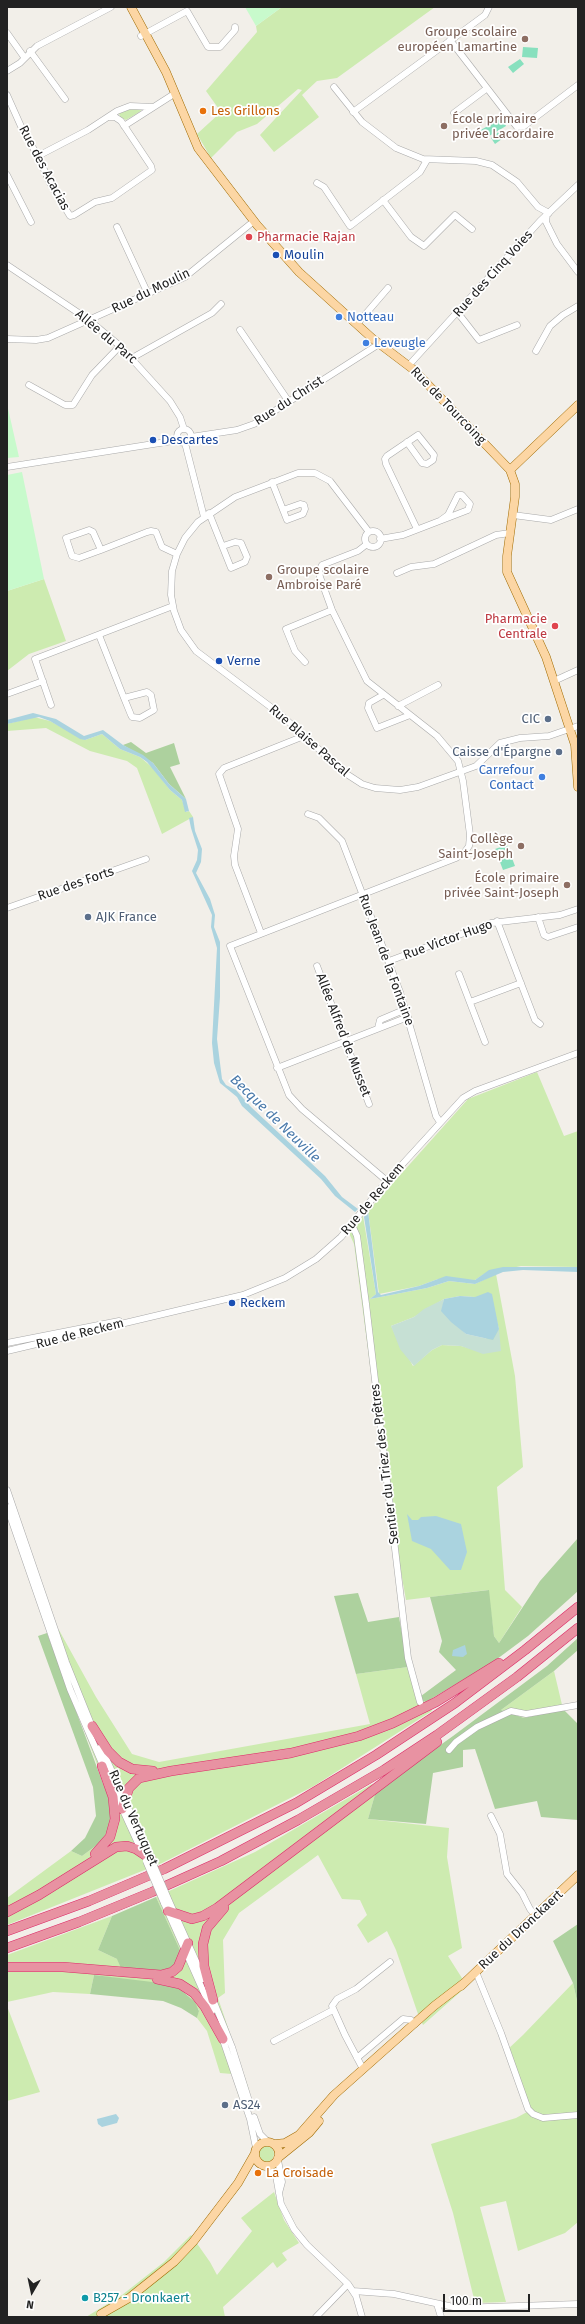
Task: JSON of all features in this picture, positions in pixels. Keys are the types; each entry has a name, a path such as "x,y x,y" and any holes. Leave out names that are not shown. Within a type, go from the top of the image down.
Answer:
{"highway":[{"path":"122,1809 128,1788 136,1780 171,1771 302,1750 336,1742 379,1728 425,1708 462,1687 574,1610"},
{"path":"7,1931 83,1903 170,1866 296,1803 376,1755 444,1710 509,1663 574,1610"},
{"path":"169,1907 192,1919 203,1916 245,1888 519,1681 576,1630"},
{"path":"7,1948 80,1922 152,1892 221,1860 305,1817 384,1770 464,1716 576,1630"},
{"path":"92,1726 108,1751 123,1765 142,1771 171,1771"},
{"path":"66,1878 105,1844 113,1830 114,1802 102,1766"},
{"path":"7,1912 116,1847 127,1846 141,1851 148,1860"},
{"path":"213,2000 203,1959 204,1936 212,1920 245,1888"},
{"path":"109,1972 165,1975 178,1967 186,1953 188,1943"},
{"path":"7,1967 54,1966 166,1980 187,1988 203,2004 223,2040"}],"main road":[{"name":"Rue de Tourcoing","path":"125,7 143,35"},
{"name":"Rue de Tourcoing","path":"131,7 143,35 174,94 198,148 254,220 291,264 379,344 409,365 510,470 515,487 513,515 506,560 509,579 541,643 554,681 576,749 578,787"},
{"path":"510,470 578,405"},
{"name":"Rue du Dronckaert","path":"271,2143 285,2143 299,2135 340,2089 415,2024 442,2005 578,1875"},
{"name":"Rue du Dronckaert","path":"278,2159 312,2130 340,2089"},
{"path":"98,2315 165,2265 205,2225 238,2183 255,2167 272,2165 278,2159 279,2150 271,2143 261,2143 255,2151 238,2183"},
{"path":"255,2151 257,2161 264,2166"}],"street":[{"path":"7,71 20,63 30,51 111,7"},
{"path":"353,112 485,15 489,7"},
{"path":"143,35 187,11 208,47 216,49 222,46 235,30 235,27"},
{"path":"7,33 24,57"},
{"path":"450,40 513,124 521,127 578,85"},
{"path":"30,51 65,98"},
{"path":"334,87 366,126 396,148 410,155 427,160 476,161 496,166 517,182 535,205 548,213 546,222 557,244 578,272"},
{"path":"454,113 486,89"},
{"path":"109,117 118,118 124,126 174,94"},
{"name":"Rue des Acacias","path":"7,95 50,183 68,214 74,215 95,202 112,198 152,170 124,126"},
{"path":"38,156 88,130 127,107 153,107"},
{"path":"317,183 324,187 350,226 420,172 427,160"},
{"path":"7,175 31,222"},
{"name":"Rue des Cinq Voies","path":"409,365 548,213 578,185"},
{"path":"383,200 411,237 424,246 455,215 472,230"},
{"name":"Rue du Moulin","path":"7,339 36,340 58,334 148,294 189,274 254,220"},
{"path":"116,227 148,294"},
{"name":"Allée du Parc","path":"7,265 89,320 120,346 170,401 180,417 184,429"},
{"path":"357,324 388,288"},
{"path":"132,358 215,311 221,304"},
{"path":"536,351 550,326 563,315 578,306"},
{"path":"458,313 479,340 517,325"},
{"path":"240,330 289,402"},
{"name":"Rue du Christ","path":"192,437 248,427 379,344"},
{"path":"29,385 65,405 73,405 92,374 120,346"},
{"path":"178,440 178,433 184,429 190,432 192,437 185,443"},
{"path":"407,442 422,463 427,464 432,460 434,455 418,434 387,456 386,464 417,529"},
{"path":"7,467 178,440 185,443 207,515 223,546 231,568 245,562 247,557 241,543 235,542 223,546"},
{"path":"7,464 42,461"},
{"name":"Rue Blaise Pascal","path":"369,532 334,486 322,476 302,472 235,497 207,515 185,538 177,554 171,577 172,606 181,630 194,648 268,705 350,777 375,788 395,790 408,789 478,764 500,743 520,738 546,736 578,726"},
{"path":"272,482 283,510"},
{"path":"367,544 375,546 380,539 397,536 417,529 468,510 470,504 462,495 458,495 448,515 441,520"},
{"path":"513,515 548,520 565,516 578,509"},
{"path":"101,550 92,531 86,530 66,538 74,557 79,558 101,550 151,531 156,532 162,547 177,554"},
{"path":"367,544 365,537 369,532 376,532 380,539"},
{"path":"397,574 411,567 434,564 496,535 510,533"},
{"path":"367,544 358,551 320,568 319,574 332,610 364,677 383,695 446,745 458,761 461,770 470,835 467,850 456,858 230,946 286,1091 298,1106 387,1181"},
{"path":"51,705 35,659 172,606"},
{"path":"305,662 295,651 286,629 332,610"},
{"path":"99,635 124,698 134,718 151,714 154,710 151,695 147,692 124,698"},
{"path":"554,681 578,670"},
{"path":"7,694 43,681"},
{"path":"398,706 438,685"},
{"path":"383,695 369,703 368,708 377,728 410,715"},
{"path":"261,933 235,865 234,856 238,829 219,774 229,765 304,736"},
{"name":"Rue Jean de la Fontaine","path":"308,814 319,818 340,838 363,894 406,1009 436,1116 440,1122"},
{"name":"Rue des Forts","path":"7,908 146,859"},
{"name":"Rue Victor Hugo","path":"388,961 498,921 560,915 578,909"},
{"path":"538,917 544,935 548,938 578,927"},
{"path":"498,921 535,1020 540,1024"},
{"name":"Allée Alfred de Musset","path":"317,966 369,1104"},
{"path":"459,974 485,1042"},
{"path":"470,1002 521,982"},
{"path":"378,1028 380,1020 406,1009"},
{"path":"277,1068 408,1017"},
{"name":"Rue de Reckem","path":"7,1343 152,1315 243,1295 273,1284 316,1259 352,1225 387,1181 463,1098 472,1092 578,1053"},
{"name":"Sentier du Triez des Prêtres","path":"352,1225 357,1236 366,1304 408,1658 420,1702"},
{"name":"Rue de Reckem","path":"7,1351 91,1332 152,1315"},
{"name":"Rue du Vertuquet","path":"7,1490 66,1662 148,1860 169,1907 188,1943 213,2000 232,2047 258,2131 271,2143"},
{"name":"Rue du Vertuquet","path":"7,1507 70,1689 102,1766 141,1851"},
{"path":"449,1750 456,1742 476,1727 511,1711 526,1714 578,1705"},
{"path":"491,1816 500,1834 507,1874 522,1893 530,1909 536,1916"},
{"name":"Rue du Vertuquet","path":"169,1907 186,1953 223,2040 250,2119 255,2151"},
{"path":"363,2069 333,2010 333,2004 337,1999 356,1989 390,1962"},
{"path":"476,1972 497,2021 528,2109 533,2114 543,2118 578,2115"},
{"path":"274,2041 333,2010"},
{"path":"357,2058 403,2020 407,2018 415,2024"},
{"path":"278,2159 282,2184 279,2195"},
{"path":"264,2166 276,2176 283,2208 297,2234 348,2284 353,2291 362,2317"},
{"path":"316,2317 348,2284"},
{"path":"353,2291 394,2294 437,2304 468,2309 578,2304"},
{"path":"437,2304 441,2317"}],"green space":[{"path":"245,7 282,7 256,26"},
{"path":"282,7 435,7 337,78 317,81 302,95 319,117 274,152 260,135 302,90 298,89 257,124 237,132 211,158 197,134 221,112 206,91 257,32 256,26"},
{"path":"523,47 538,48 537,58 522,57"},
{"path":"520,59 524,64 513,73 508,67"},
{"path":"127,109 140,109 141,111 126,120 120,117 119,113"},
{"path":"502,118 506,126 484,139 479,131"},
{"path":"501,130 506,136 495,144 491,138"},
{"path":"7,404 19,457 7,458"},
{"path":"22,472 44,579 7,591 7,475"},
{"path":"44,579 66,641 29,654 7,671 7,591"},
{"path":"34,717 50,721 85,740 102,734 120,749 140,757 153,768 170,790 182,800 186,812 189,811 193,817 162,834 137,768 127,761 90,751 46,728 7,731 7,724"},
{"path":"131,742 146,753 174,743 180,764 170,767 186,799 169,784 153,763 123,745"},
{"path":"507,845 515,866 503,870 495,849"},
{"path":"537,1072 564,1136 578,1131 578,1267 521,1266 484,1274 475,1280 438,1279 419,1286 379,1294 368,1211 468,1099"},
{"path":"363,1216 376,1294 370,1299 427,1288 449,1281 475,1284 496,1274 515,1376 523,1467 497,1487 505,1590 522,1607 499,1643 494,1636 488,1590 406,1600 397,1550 392,1550 391,1524 354,1244 349,1233","holes":["460,1296 475,1297 495,1314 499,1329 472,1349 461,1346 442,1345 432,1350 413,1366 391,1326 414,1317 444,1299"]},
{"path":"444,1299 442,1311 466,1334 493,1340 499,1329 501,1351 483,1354 461,1346 442,1345 432,1350 414,1366 400,1349 391,1326 414,1317 424,1309"},
{"path":"578,1538 578,1591 528,1636 493,1662 426,1702 417,1699 456,1670 439,1652 442,1641 430,1597 489,1590 494,1636 499,1643 540,1581"},
{"path":"358,1593 368,1622 399,1617 408,1667 356,1674 334,1596"},
{"path":"59,1630 96,1697 132,1754 159,1762 370,1724 356,1674 408,1667 417,1699 426,1702 432,1711 314,1786 162,1863 7,1925 7,1898 71,1851 82,1856 101,1842 103,1780 47,1633"},
{"path":"47,1633 108,1797 111,1812 108,1830 101,1842 82,1856 71,1851 85,1838 96,1816 93,1787 38,1636"},
{"path":"578,1638 578,1650 554,1671 501,1710 524,1718 563,1709 578,1724 578,1820 541,1817 537,1801 495,1809 475,1749 463,1750 463,1767 433,1773 426,1824 368,1819 376,1791 547,1666"},
{"path":"554,1671 563,1709 524,1718 501,1710"},
{"path":"372,1784 376,1791 368,1819 449,1828 447,1857 462,1948 448,1956 467,1986 423,2025 396,1950 387,1931 368,1943 357,1925 367,1915 360,1900 342,1899 318,1855 239,1913 223,1940 225,1993 218,1998 249,2090 239,2097 232,2074 220,2073 207,2031 197,2018 199,2010 189,1996 180,1989 159,1982 140,1982 94,1975 90,1994 53,1992 7,2002 7,1955 112,1916 98,1950 117,1959 180,1950 156,1897 255,1852"},
{"path":"156,1897 180,1950 176,1964 162,1973 121,1968 117,1959 98,1950 112,1916"},
{"path":"578,1924 578,2005 573,1983 553,1941"},
{"path":"94,1975 169,1984 180,1989 195,2002 199,2011 197,2018 181,2008 163,2001 90,1994"},
{"path":"573,1983 578,2005 578,2222 565,2233 518,2251 506,2201 480,2207 506,2302 475,2303 453,2213 431,2144 516,2118 527,2112 506,2051"},
{"path":"7,2006 40,2092 7,2101"},
{"path":"266,2146 272,2148 274,2154 272,2160 266,2162 260,2160 258,2154 260,2148"},
{"path":"274,2192 284,2220 299,2243 282,2253 287,2260 277,2268 273,2262 223,2307 225,2317 86,2317 122,2295 164,2262 191,2235 210,2262 217,2275 252,2231 241,2218"}],"water":[{"path":"33,713 56,719 84,736 103,730 123,745 143,755 153,763 169,784 186,799 189,811 185,812 182,800 170,790 147,762 140,757 120,749 102,734 85,740 80,739 50,721 39,717 7,724 7,720"},
{"path":"193,817 195,831 202,849 201,862 196,873 210,899 215,915 214,927 220,942 220,997 217,1039 222,1079 226,1085 236,1090 251,1107 325,1176 342,1197 358,1209 355,1212 335,1196 321,1179 242,1106 237,1097 220,1083 214,1063 212,1043 217,948 211,927 212,915 192,871 197,860 198,850 189,818"},
{"path":"368,1211 378,1292 381,1295 419,1286 446,1276 475,1280 489,1270 503,1267 578,1267 578,1272 523,1270 503,1272 475,1284 449,1281 427,1288 370,1299 376,1294 364,1217"},
{"path":"488,1292 492,1294 499,1329 493,1340 466,1334 451,1322 441,1311 444,1299 460,1296 475,1297"},
{"path":"407,1514 412,1520 418,1520 421,1517 436,1516 461,1524 467,1552 461,1570 450,1570 431,1549 412,1541"},
{"path":"465,1645 467,1654 463,1657 452,1656 453,1650"},
{"path":"116,2114 119,2118 117,2123 102,2127 98,2124 97,2119"}],"place":[{"name":"Groupe scolaire européen Lamartine","path":"525,39"},
{"name":"Les Grillons","path":"203,111"},
{"name":"École primaire privée Lacordaire","path":"444,126"},
{"name":"Pharmacie Rajan","path":"249,237"},
{"name":"Moulin","path":"276,255"},
{"name":"Notteau","path":"339,317"},
{"name":"Leveugle","path":"366,343"},
{"name":"Descartes","path":"153,440"},
{"name":"Groupe scolaire Ambroise Paré","path":"269,577"},
{"name":"Pharmacie Centrale","path":"555,626"},
{"name":"Verne","path":"219,661"},
{"name":"CIC","path":"548,719"},
{"name":"Caisse d'Épargne","path":"559,752"},
{"name":"Carrefour Contact","path":"542,777"},
{"name":"Collège Saint-Joseph","path":"521,846"},
{"name":"École primaire privée Saint-Joseph","path":"567,885"},
{"name":"AJK France","path":"88,917"},
{"name":"Reckem","path":"232,1303"},
{"name":"AS24","path":"225,2105"},
{"name":"La Croisade","path":"258,2173"},
{"name":"B257 - Dronkaert","path":"85,2298"}],"water label":[{"name":"Becque de Neuville","path":"275,1119"}]}
